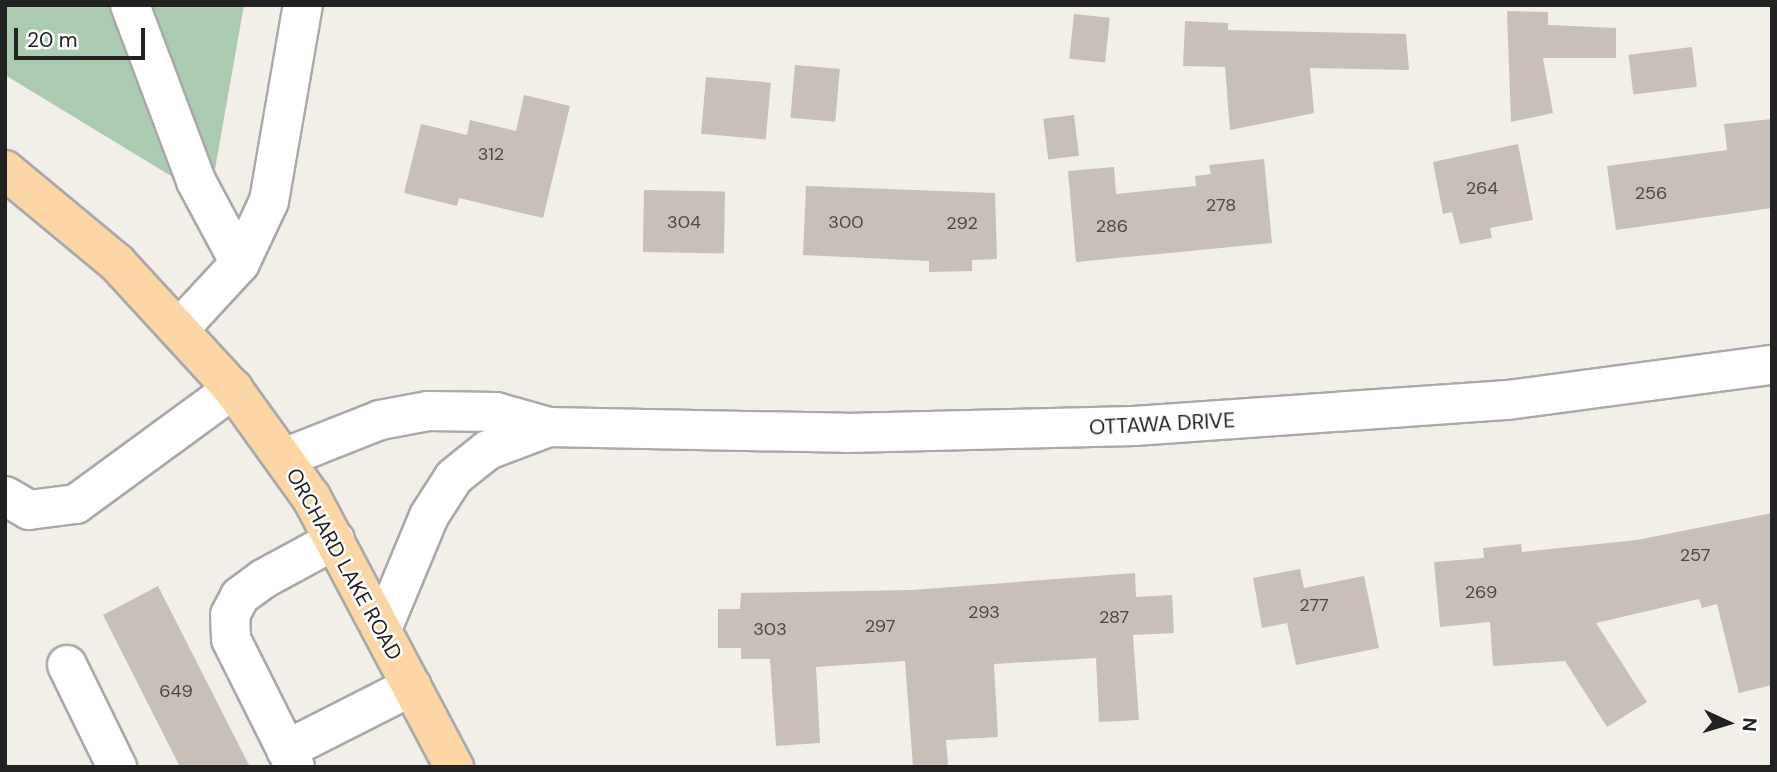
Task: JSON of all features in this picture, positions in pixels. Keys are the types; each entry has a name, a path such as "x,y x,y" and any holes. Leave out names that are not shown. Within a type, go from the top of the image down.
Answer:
{"main road":[{"name":"ORCHARD LAKE ROAD","path":"5,170 117,263 180,328 233,389 284,458 335,540 454,767"}],"street":[{"path":"130,5 196,181 240,263"},
{"path":"180,328 240,263 278,167 303,5"},
{"name":"OTTAWA DRIVE","path":"284,458 410,413 496,411 549,427 846,433 1134,426 1508,400 1772,365"},
{"path":"5,496 29,510 76,504 233,389"},
{"name":"OTTAWA DRIVE","path":"382,629 429,516 454,477 488,450 549,427"},
{"path":"335,540 263,579 240,596 230,615 231,639 290,758 412,686"},
{"path":"67,665 117,767"}],"green space":[{"path":"5,5 244,5 215,169 206,177 176,179 5,75"}],"building":[{"path":"1507,11 1548,12 1548,25 1616,28 1616,58 1543,58 1553,113 1511,122"},
{"path":"1074,14 1110,18 1105,63 1069,59"},
{"path":"1185,21 1228,23 1228,30 1406,34 1409,70 1310,68 1314,113 1230,130 1225,67 1183,66"},
{"path":"1692,47 1697,87 1633,95 1628,55"},
{"path":"795,65 840,69 835,122 790,118"},
{"path":"706,77 771,83 766,139 701,134"},
{"path":"524,95 570,106 543,218 459,198 457,206 404,193 421,124 467,135 470,120 516,131"},
{"path":"1074,115 1079,156 1048,159 1043,119"},
{"path":"1772,119 1772,208 1616,230 1607,166 1727,150 1724,124"},
{"path":"1518,144 1533,220 1490,228 1492,238 1460,244 1452,212 1443,214 1433,162"},
{"path":"1264,159 1272,243 1076,262 1068,171 1114,167 1116,194 1196,186 1195,176 1211,174 1209,165"},
{"path":"806,186 995,193 997,259 972,260 972,271 929,272 929,261 803,255"},
{"path":"644,190 725,191 724,253 643,252"},
{"path":"1772,513 1772,685 1739,693 1717,604 1702,608 1699,599 1596,623 1647,702 1607,727 1565,661 1493,666 1490,622 1440,627 1434,562 1484,558 1483,548 1521,544 1522,552 1637,540"},
{"path":"1300,569 1304,588 1364,576 1379,648 1296,665 1287,623 1262,628 1253,578"},
{"path":"1135,573 1136,597 1172,595 1174,633 1133,635 1139,720 1099,722 1096,658 994,664 998,737 946,740 948,765 913,767 905,661 816,667 820,743 776,746 770,659 741,659 741,648 718,648 718,609 740,609 741,593 912,590"},
{"path":"158,586 250,767 180,767 103,615"}]}
